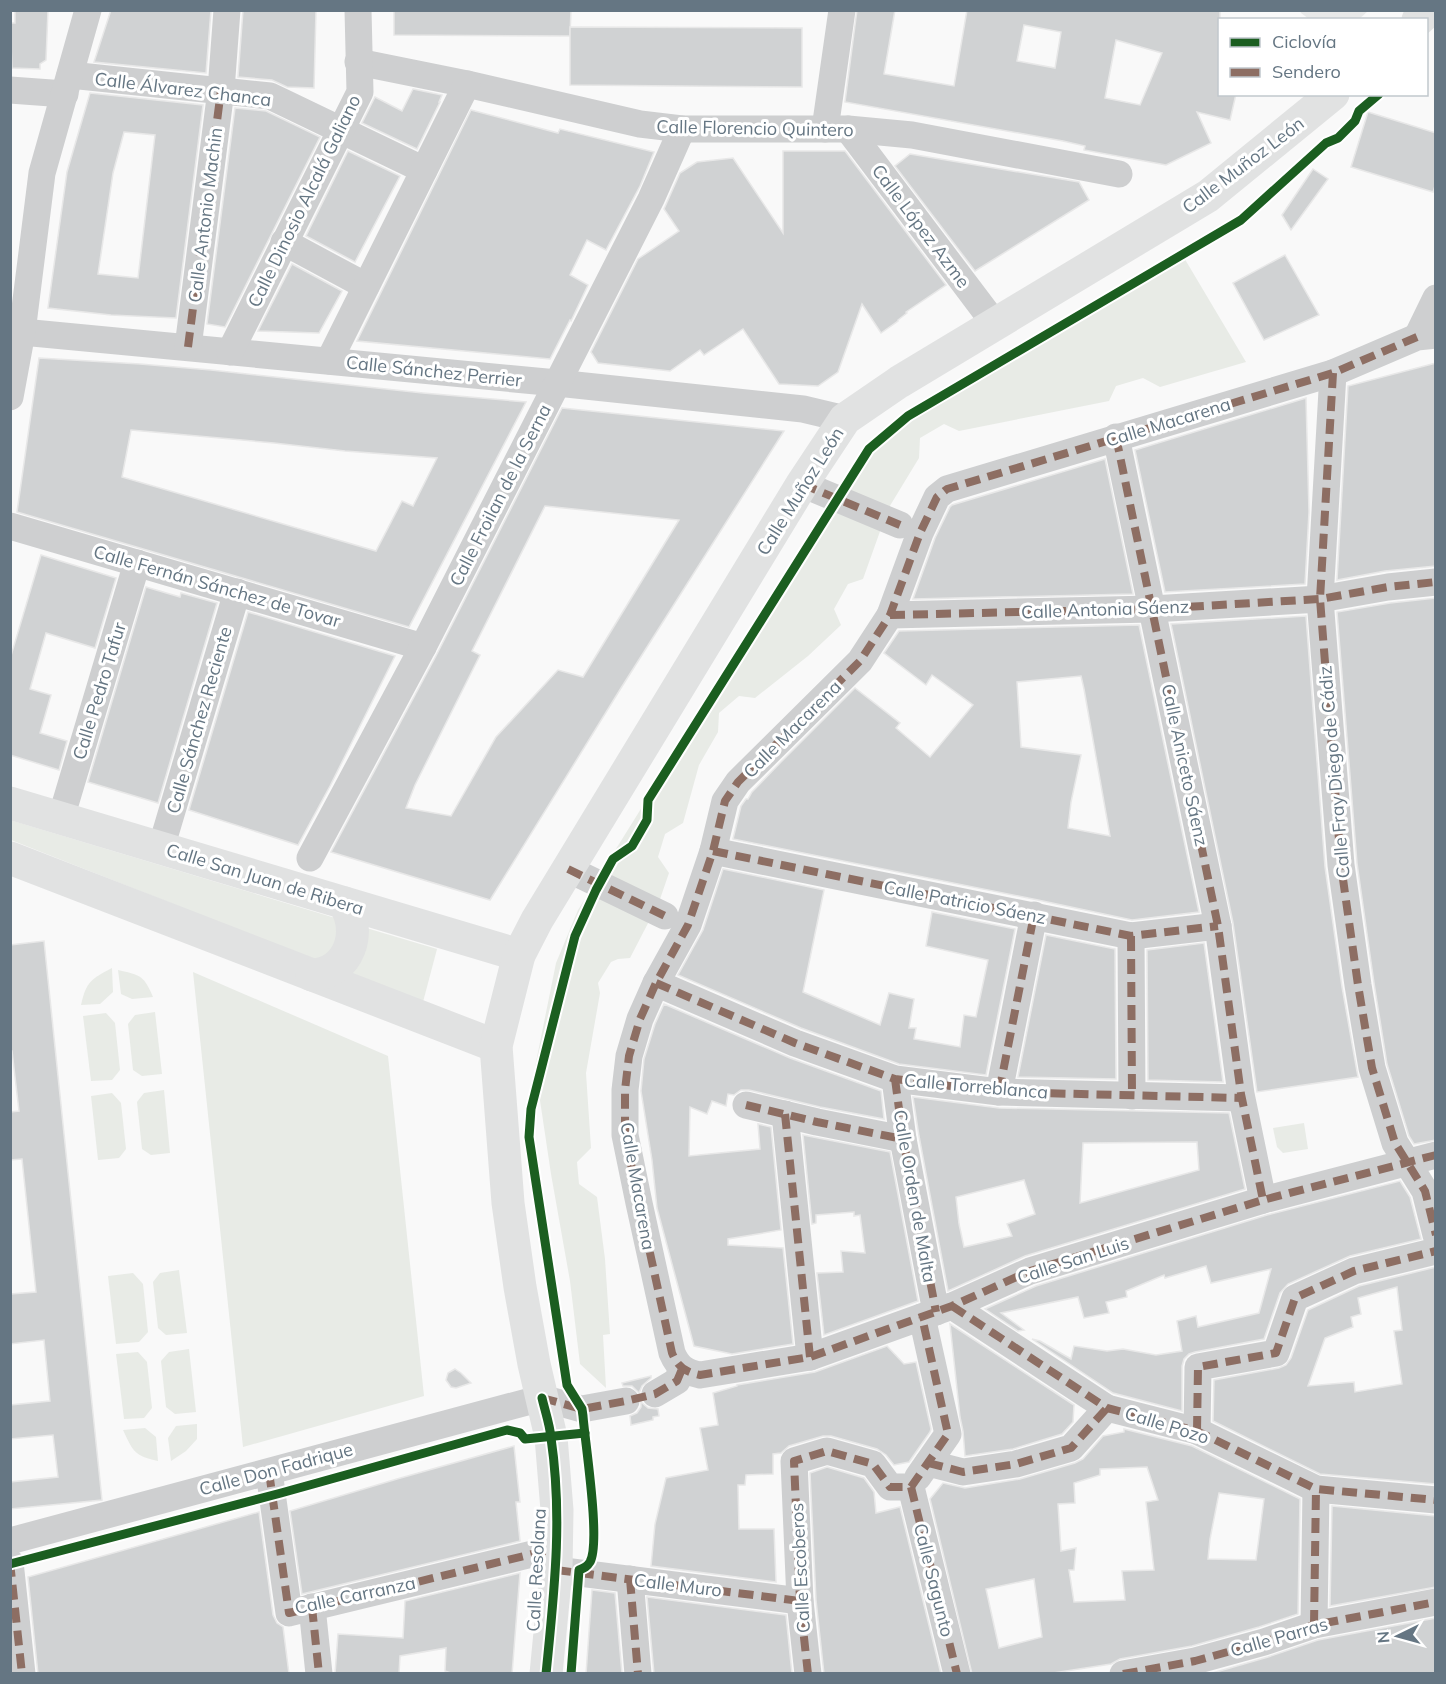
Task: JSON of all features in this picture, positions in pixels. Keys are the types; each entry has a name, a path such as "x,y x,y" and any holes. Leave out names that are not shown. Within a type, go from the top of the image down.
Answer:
{"main road":[{"name":"Calle Muñoz León","path":"496,1046 519,955 537,920 802,484 845,419 899,382 1208,196 1331,96"},
{"name":"Calle San Juan de Ribera","path":"10,803 519,955"},
{"path":"10,858 496,1046"},
{"path":"312,975 322,975 333,970 348,953 352,938 352,925 349,911 344,903"},
{"name":"Calle Resolana","path":"496,1046 508,1203 520,1287 552,1444 557,1510 557,1559 546,1674"}],"street":[{"path":"10,397 22,332 42,173 88,10"},
{"name":"Calle Antonio Machin","path":"188,347 220,90 227,10"},
{"name":"Calle Dinosio Alcalá Galiano","path":"230,352 360,92 358,10"},
{"path":"836,129 842,10"},
{"name":"Calle Florencio Quintero","path":"358,62 640,124 682,129 836,129 912,135 1119,174"},
{"name":"Calle Álvarez Chanca","path":"10,90 67,84 220,90 270,96 424,170"},
{"path":"329,361 466,84"},
{"name":"Calle Froilan de la Serna","path":"310,858 423,647 651,199 682,129"},
{"name":"Calle López Azme","path":"836,129 995,324"},
{"path":"284,242 366,286"},
{"path":"1426,336 1436,298"},
{"name":"Calle Sánchez Perrier","path":"22,332 803,409 845,419"},
{"name":"Calle Macarena","path":"682,1369 672,1353 625,1135 625,1090 629,1056 676,920 713,851 725,801 738,782 860,661 890,615 908,529 937,496 947,489 1333,373 1426,336"},
{"name":"Calle Fray Diego de Cádiz","path":"1333,373 1320,599 1341,865 1372,1068 1395,1143 1425,1191 1436,1235"},
{"name":"Calle Aniceto Sáenz","path":"1116,437 1218,926 1241,1096 1263,1200"},
{"path":"802,484 908,529"},
{"name":"Calle Fernán Sánchez de Tovar","path":"10,526 423,647"},
{"name":"Calle Pedro Tafur","path":"62,818 137,563"},
{"name":"Calle Antonia Sáenz","path":"890,615 1152,609 1320,599 1388,587 1436,582"},
{"name":"Calle Sánchez Reciente","path":"161,848 237,592"},
{"name":"Calle Patricio Sáenz","path":"713,851 1131,936 1218,926"},
{"path":"568,869 676,920"},
{"path":"999,1092 1034,915"},
{"path":"1131,936 1132,1096"},
{"name":"Calle Torreblanca","path":"656,983 795,1043 895,1079 999,1092 1132,1096 1241,1096"},
{"name":"Calle Orden de Malta","path":"895,1079 903,1140 937,1312 948,1434 911,1487"},
{"path":"746,1104 903,1140"},
{"path":"785,1114 810,1357"},
{"name":"Calle San Luis","path":"682,1369 700,1375 810,1357 937,1312 1030,1271 1263,1200 1436,1155"},
{"path":"1197,1431 1198,1367 1276,1353 1295,1298 1354,1271 1436,1251"},
{"name":"Calle Pozo","path":"937,1312 1107,1408 1197,1431 1316,1489 1436,1500"},
{"path":"655,1394 677,1380 682,1369"},
{"path":"542,1398 582,1409 626,1401"},
{"name":"Calle Don Fadrique","path":"10,1541 542,1398"},
{"path":"928,1463 963,1472 1016,1464 1071,1448 1107,1408"},
{"name":"Calle Escoberos","path":"808,1674 800,1601 794,1461 827,1451 873,1464 890,1487 911,1487"},
{"name":"Calle Carranza","path":"269,1472 289,1613 557,1559"},
{"name":"Calle Sagunto","path":"911,1487 957,1674"},
{"path":"1314,1625 1316,1489"},
{"name":"Calle Muro","path":"557,1559 630,1579 800,1601"},
{"path":"10,1562 22,1674"},
{"path":"630,1579 638,1674"},
{"name":"Calle Parras","path":"1123,1674 1195,1661 1314,1625 1436,1602"},
{"path":"312,1607 319,1674"}],"shaded area":[{"path":"1300,10 1368,11 1360,18 1308,18"},
{"path":"1183,256 1246,362 1160,387 1143,378 1116,386 1109,401 959,431 944,424 920,438 919,458 888,509 863,579 848,584 834,609 841,625 808,656 755,698 739,696 719,713 718,732 699,765 683,823 665,834 658,857 669,873 659,902 630,958 611,962 598,983 600,993 586,1073 591,1148 577,1162 579,1184 597,1197 605,1259 610,1334 603,1335 606,1388 580,1364 570,1281 535,1067 556,963 578,910 866,447 894,422 925,401"},
{"path":"10,820 342,920 345,924 325,964 11,840"},
{"path":"363,927 437,949 423,1002 348,973"},
{"path":"112,968 113,992 100,1004 81,1005 90,982"},
{"path":"118,970 141,978 153,997 132,999 121,994"},
{"path":"193,972 388,1056 424,1396 243,1447"},
{"path":"155,1012 162,1074 142,1076 133,1070 128,1024 135,1015"},
{"path":"106,1013 115,1023 120,1070 112,1080 91,1081 83,1016"},
{"path":"164,1090 170,1153 151,1155 142,1149 137,1102 144,1093"},
{"path":"112,1093 121,1103 126,1149 119,1158 98,1160 91,1096"},
{"path":"1304,1123 1308,1149 1283,1153 1277,1147 1273,1128"},
{"path":"179,1270 187,1333 166,1335 158,1328 153,1282 160,1273"},
{"path":"133,1273 143,1284 148,1332 139,1342 116,1344 108,1276"},
{"path":"189,1349 196,1412 175,1414 166,1407 161,1361 169,1352"},
{"path":"138,1352 147,1362 152,1408 144,1418 124,1419 116,1354"},
{"path":"197,1424 197,1439 186,1451 171,1461 168,1438 176,1426"},
{"path":"145,1428 156,1437 158,1461 135,1452 123,1430"}],"building":[{"path":"15,10 48,10 46,60 40,64 40,69 12,68 10,23 15,23"},
{"path":"111,10 211,10 206,73 94,62"},
{"path":"243,10 316,10 314,88 287,87 272,80 238,77"},
{"path":"394,10 571,10 570,36 394,35"},
{"path":"857,10 895,10 884,74 954,86 967,10 1220,10 1220,18 1218,18 1218,96 1236,96 1230,120 1197,112 1211,143 1166,165 1084,150 1085,146 845,102","holes":["1024,25 1061,32 1055,68 1017,61","1116,40 1162,53 1140,105 1105,98"]},
{"path":"570,27 802,28 802,87 570,85"},
{"path":"413,89 442,95 417,149 362,123 375,97 402,111"},
{"path":"90,93 203,105 176,318 111,315 48,308 67,172","holes":["124,132 155,135 138,278 98,274 113,173"]},
{"path":"235,108 266,111 320,137 225,327 207,324"},
{"path":"471,110 558,133 560,129 654,152 640,186 606,250 587,240 570,275 588,285 550,359 357,341"},
{"path":"1368,112 1436,133 1436,183 1433,192 1351,167"},
{"path":"348,151 400,176 355,262 306,236"},
{"path":"783,151 845,151 946,285 906,312 881,333 862,304 838,372 818,386 779,384 743,329 704,355 700,350 670,371 598,363 591,352 638,259 679,231 664,209 680,173 697,162 733,158 783,233"},
{"path":"910,154 1079,182 1089,200 975,271 895,166"},
{"path":"1313,169 1328,179 1291,230 1282,215"},
{"path":"1285,255 1319,315 1264,340 1233,283"},
{"path":"292,264 342,291 319,333 258,331"},
{"path":"39,358 211,370 526,402 409,627 17,512","holes":["131,430 345,451 437,458 413,506 402,501 376,551 122,477"]},
{"path":"1436,363 1436,566 1385,571 1337,580 1348,386"},
{"path":"1306,398 1309,512 1305,584 1165,592 1135,450"},
{"path":"562,408 784,431 490,900 331,852 437,654","holes":["545,506 679,520 583,677 558,670 496,737 451,816 406,808 415,785 480,655 472,651"]},
{"path":"1105,459 1133,594 913,599 935,538 952,505"},
{"path":"41,555 116,578 95,648 46,633 30,689 51,695 40,733 67,741 59,770 10,755 10,659"},
{"path":"146,587 180,597 181,593 217,603 158,803 88,782"},
{"path":"1436,598 1436,1140 1414,1144 1409,1136 1387,1064 1374,983 1357,863 1337,612"},
{"path":"248,612 395,656 298,845 189,810"},
{"path":"1306,616 1325,867 1342,987 1358,1077 1257,1092 1233,923 1171,624"},
{"path":"1139,625 1199,912 1132,920 733,839 741,806 746,799 855,688 900,723 896,728 930,757 973,705 932,675 926,685 884,653 899,631","holes":["1081,676 1110,836 1068,828 1081,755 1021,747 1017,682"]},
{"path":"723,869 824,890 803,992 880,1025 889,993 914,999 909,1028 916,1028 914,1039 960,1047 964,1015 976,1017 988,960 926,946 932,912 1015,929 986,1075 899,1064 801,1028 678,975 703,930"},
{"path":"1046,935 1115,949 1116,1079 1018,1077"},
{"path":"44,941 102,1500 10,1509 10,1482 58,1477 53,1435 10,1439 10,1405 50,1401 44,1340 10,1344 10,1294 36,1292 22,1159 10,1160 10,1112 19,1111 12,1051 10,1051 10,945"},
{"path":"1204,943 1223,1082 1148,1080 1147,950"},
{"path":"664,1004 790,1058 881,1091 884,1119 749,1090 741,1090 734,1095 728,1094 726,1106 712,1101 707,1114 690,1107 689,1156 760,1149 758,1124 771,1127 781,1230 728,1239 728,1245 783,1248 793,1344 732,1354 694,1346 657,1208 641,1091 644,1059"},
{"path":"913,1097 999,1108 1229,1113 1245,1189 1025,1256 948,1291","holes":["1197,1142 1199,1170 1080,1203 1083,1143","1024,1180 1035,1214 1007,1224 1012,1236 964,1247 956,1197"]},
{"path":"803,1135 890,1152 918,1301 824,1335 817,1273 843,1272 841,1251 865,1253 860,1215 854,1216 854,1212 816,1215 816,1223 812,1224"},
{"path":"1400,1181 1410,1197 1421,1239 1350,1256 1288,1284 1280,1293 1264,1339 1189,1354 1182,1366 1182,1411 1113,1393 1032,1339 1040,1341 1071,1359 1074,1346 1107,1351 1123,1349 1156,1355 1182,1351 1177,1321 1196,1316 1198,1327 1259,1313 1271,1269 1211,1283 1206,1266 1165,1278 1164,1275 1126,1291 1127,1297 1106,1302 1109,1313 1084,1318 1078,1297 1001,1313 1024,1330 1018,1331 985,1309 1036,1286 1267,1215"},
{"path":"1436,1267 1436,1484 1320,1474 1213,1421 1214,1380 1286,1365 1291,1358 1308,1310 1359,1286","holes":["1397,1287 1402,1330 1394,1331 1402,1384 1355,1392 1354,1382 1308,1386 1325,1338 1353,1327 1351,1317 1361,1314 1358,1298"]},
{"path":"950,1324 1074,1405 1073,1422 1062,1434 1013,1449 965,1456"},
{"path":"887,1346 904,1364 916,1362 931,1429 909,1462 894,1465 877,1449 831,1436 823,1436 789,1446 781,1453 773,1454 773,1474 746,1475 745,1485 738,1485 739,1529 774,1529 776,1582 651,1566 655,1524 666,1478 708,1470 700,1428 718,1425 713,1393 737,1385 815,1372"},
{"path":"455,1369 471,1383 456,1388 451,1387 446,1380 448,1373"},
{"path":"651,1376 639,1393 632,1386 623,1386 622,1383"},
{"path":"641,1402 648,1408 658,1409 659,1416 653,1417 653,1420 631,1425 630,1416 637,1413"},
{"path":"1124,1429 1192,1446 1300,1499 1298,1614 1192,1646 1120,1659 1111,1664 1047,1674 972,1674 930,1499 943,1483 965,1488 1020,1479 1075,1463 1083,1459 1103,1436 1124,1432","holes":["1147,1467 1158,1500 1146,1502 1154,1570 1122,1571 1125,1600 1074,1602 1069,1570 1074,1570 1076,1548 1061,1551 1058,1504 1075,1503 1074,1483 1100,1475 1100,1469","1219,1493 1264,1499 1256,1560 1208,1559","1034,1579 1042,1637 999,1648 986,1589"]},
{"path":"514,1446 520,1502 516,1502 520,1541 302,1594 290,1511"},
{"path":"827,1467 864,1478 874,1492 876,1513 900,1507 941,1674 824,1674 816,1600 810,1473"},
{"path":"1332,1506 1436,1516 1436,1587 1330,1606"},
{"path":"259,1512 273,1615 277,1623 283,1627 289,1674 38,1674 28,1577"},
{"path":"520,1573 512,1674 454,1674 445,1671 446,1648 400,1656 399,1674 335,1674 338,1634 403,1638 405,1601"},
{"path":"592,1590 615,1593 622,1674 586,1674"},
{"path":"647,1597 786,1615 792,1674 654,1674"},
{"path":"1436,1618 1436,1674 1209,1674 1318,1640"}],"marked path":[{"path":"188,347 221,90"},
{"path":"1417,337 1333,373 947,489 937,497 920,533 890,615 860,661 738,782 725,801 713,851 688,925 656,983 640,1019 629,1056 625,1090 625,1135 672,1353 683,1368 700,1375 810,1357 952,1306 1030,1271 1263,1200 1436,1155"},
{"path":"1333,373 1320,599 1341,865 1372,1068 1395,1143 1425,1191 1436,1235"},
{"path":"1116,437 1218,926 1241,1094 1263,1200"},
{"path":"802,484 900,525"},
{"path":"890,615 1152,609 1320,599 1388,587 1436,582"},
{"path":"713,851 1131,936 1218,926"},
{"path":"568,869 665,916"},
{"path":"999,1092 1034,915"},
{"path":"1131,936 1132,1096"},
{"path":"656,983 795,1043 895,1079 999,1092 1241,1098"},
{"path":"895,1079 903,1139 936,1312"},
{"path":"746,1105 903,1139"},
{"path":"785,1114 810,1357"},
{"path":"1197,1431 1198,1367 1276,1353 1295,1298 1354,1271 1436,1251"},
{"path":"952,1306 1107,1408 1197,1431 1316,1489 1436,1500"},
{"path":"911,1487 948,1434 922,1317"},
{"path":"542,1398 582,1409 626,1401 655,1394 677,1381 682,1369"},
{"path":"928,1463 963,1472 1016,1464 1071,1448 1107,1408"},
{"path":"808,1674 800,1601 794,1461 827,1451 873,1464 890,1487 911,1487"},
{"path":"269,1472 289,1613 557,1548"},
{"path":"911,1487 957,1674"},
{"path":"1314,1625 1316,1489"},
{"path":"10,1562 22,1674"},
{"path":"556,1570 800,1601"},
{"path":"630,1579 638,1674"},
{"path":"1123,1674 1195,1661 1314,1625 1436,1602"},
{"path":"312,1607 319,1674"}],"cycle path":[{"path":"571,1674 579,1570 589,1564 593,1551 593,1514 582,1409 567,1385 529,1137 531,1109 575,936 596,890 613,859 632,846 647,820 648,800 869,449 908,416 1241,220 1326,143 1338,138 1355,121 1359,111 1377,96"},
{"path":"542,1398 549,1423 555,1468 557,1527 546,1674"},
{"path":"10,1564 281,1493 507,1430 520,1433 525,1439 585,1433"}]}
